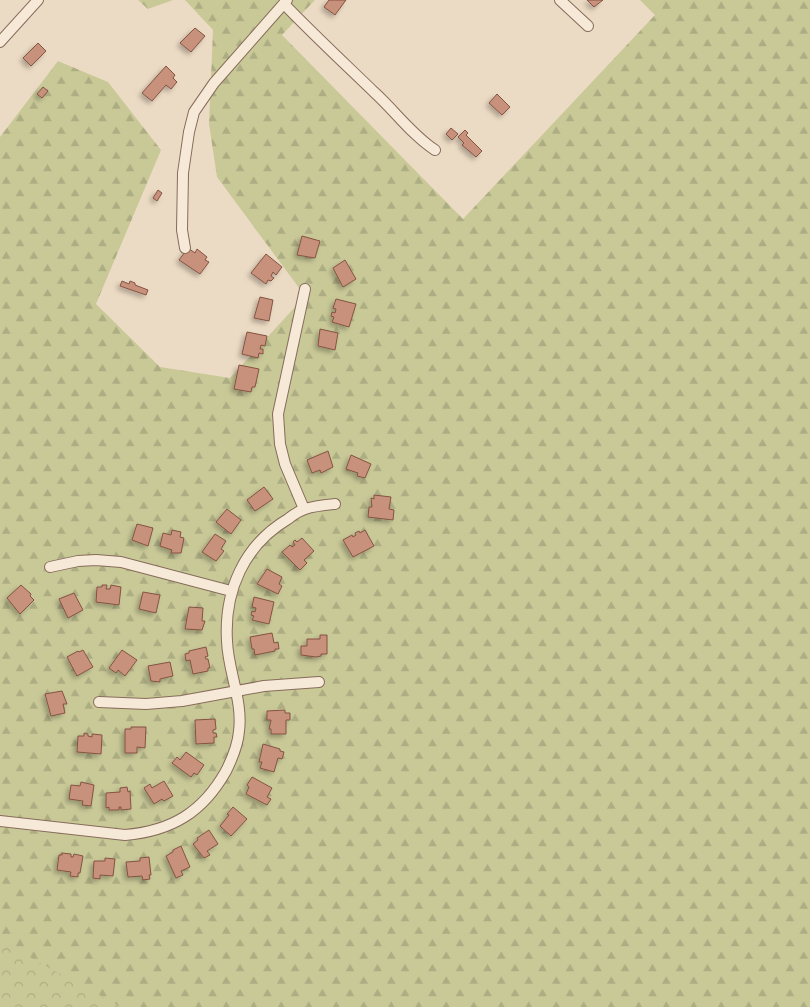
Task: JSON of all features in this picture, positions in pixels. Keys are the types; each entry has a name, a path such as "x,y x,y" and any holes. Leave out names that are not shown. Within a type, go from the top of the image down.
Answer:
{"street":[{"path":"0,42 38,0"},
{"path":"560,0 588,26"},
{"path":"185,248 182,230 183,172 188,132 194,112 214,83 285,2 337,58 375,92 420,140 435,150"},
{"path":"304,509 285,464 280,444 278,414 305,289"},
{"path":"0,820 125,835 145,833 165,827 184,818 202,803 219,782 232,759 240,731 237,692 227,642 227,608 231,590 242,566 257,543 276,526 304,509 335,504"},
{"path":"50,567 78,561 121,562 231,590"},
{"path":"99,702 146,704 182,701 264,686 319,682"}],"green space":[{"path":"138,0 173,0 148,9"},
{"path":"185,0 315,0 282,35 463,219 655,15 640,0 810,0 810,1007 0,1007 0,137 58,61 108,82 161,150 96,304 160,367 230,378 305,296 217,177 209,124 213,30"},
{"path":"0,941 121,1007 0,1007"}],"building":[{"path":"329,0 346,0 335,15 324,7"},
{"path":"587,0 603,0 594,7"},
{"path":"195,28 205,36 191,52 180,43"},
{"path":"38,43 46,51 31,66 23,58"},
{"path":"166,66 175,75 173,78 177,82 171,89 166,85 152,101 142,93"},
{"path":"43,87 48,91 42,98 37,94"},
{"path":"497,94 510,107 502,115 489,103"},
{"path":"451,128 458,134 452,140 446,134"},
{"path":"465,130 468,133 466,135 482,151 476,157 462,145 464,143 458,137"},
{"path":"158,190 162,193 157,201 153,198"},
{"path":"302,236 320,241 315,258 297,255"},
{"path":"188,248 195,253 197,249 207,257 205,260 209,262 200,274 179,260"},
{"path":"266,254 282,267 276,275 273,272 271,276 274,278 271,281 268,280 266,284 251,273"},
{"path":"345,260 356,279 343,287 333,268"},
{"path":"122,281 129,284 130,281 148,290 146,295 120,286"},
{"path":"260,297 273,300 269,321 254,318"},
{"path":"336,299 356,304 349,327 332,322 334,317 331,316 332,312 335,313 336,309 333,308"},
{"path":"320,329 338,333 335,350 318,346"},
{"path":"247,332 267,336 265,346 261,345 260,349 263,349 263,354 259,353 258,358 242,354"},
{"path":"239,365 259,369 255,387 252,387 251,392 234,389"},
{"path":"328,451 333,467 321,473 320,470 312,473 307,460"},
{"path":"351,455 371,464 365,478 357,476 358,473 346,469"},
{"path":"264,487 273,499 255,511 247,500"},
{"path":"374,495 391,497 389,509 394,510 393,520 368,517 369,507 372,507 371,498 374,499"},
{"path":"227,509 241,520 231,534 216,522"},
{"path":"137,524 153,528 148,546 132,540"},
{"path":"172,530 181,532 180,537 184,538 181,553 171,553 172,550 160,546 163,533 171,535"},
{"path":"365,530 374,546 353,557 343,540 352,535 353,537 359,531 360,533"},
{"path":"215,534 226,541 221,549 224,551 216,561 202,552"},
{"path":"302,538 314,551 304,560 307,563 300,570 282,552 290,545 292,547 295,545 293,542 295,540 297,542"},
{"path":"267,569 282,577 279,584 282,586 278,594 257,584"},
{"path":"21,585 31,594 30,596 34,600 20,614 7,598"},
{"path":"102,585 107,585 106,589 110,589 111,585 121,587 119,605 96,602 97,587 102,587"},
{"path":"143,592 160,595 156,613 139,609"},
{"path":"74,593 83,610 68,618 59,599"},
{"path":"254,597 274,602 269,624 252,620 254,616 251,615 252,611 255,612 256,608 252,607"},
{"path":"189,607 203,608 202,621 205,621 202,630 185,629"},
{"path":"272,633 274,643 278,642 279,649 255,655 250,637"},
{"path":"320,635 327,635 327,654 321,654 321,656 316,657 301,655 301,646 307,646 307,639 320,639"},
{"path":"206,647 208,656 205,657 208,659 210,668 208,668 208,671 193,674 190,660 186,661 185,654 189,653 189,651"},
{"path":"83,650 93,667 77,676 67,657"},
{"path":"122,650 137,660 125,676 118,670 116,673 109,668"},
{"path":"170,662 173,676 160,679 160,682 151,681 148,666"},
{"path":"62,691 67,704 63,704 65,713 51,716 45,694"},
{"path":"285,710 285,713 290,713 290,720 286,720 286,734 271,734 271,729 269,729 271,720 267,720 267,711"},
{"path":"215,719 216,729 213,730 213,733 216,733 217,737 214,737 214,743 196,744 195,720"},
{"path":"131,727 146,727 145,748 137,747 137,753 125,753 125,729 131,729"},
{"path":"84,733 92,737 92,734 102,735 101,754 77,752 78,736 84,736"},
{"path":"263,744 284,752 282,759 278,758 274,772 260,768 262,762 259,762"},
{"path":"186,752 204,765 197,775 194,773 191,777 172,763 177,757 180,760"},
{"path":"252,777 272,788 267,797 271,799 267,805 246,794 249,787 247,785"},
{"path":"164,781 173,796 164,801 162,799 154,804 144,788 150,784 152,788"},
{"path":"81,782 94,785 91,806 82,805 83,801 69,799 71,785 80,786"},
{"path":"127,787 128,792 130,791 131,809 121,810 121,807 119,807 119,810 109,810 109,807 106,808 106,793 120,792 120,788"},
{"path":"233,807 247,819 231,836 220,826"},
{"path":"209,830 218,844 207,851 210,855 204,858 193,844 198,840 197,838"},
{"path":"181,846 190,867 181,871 183,875 176,878 166,856"},
{"path":"62,853 71,854 71,857 74,854 83,856 78,877 70,876 71,872 57,870 59,855 62,855"},
{"path":"149,857 150,879 143,880 142,876 128,877 126,862 140,861 140,858"},
{"path":"105,858 115,859 113,876 100,875 100,879 93,878 94,861 105,861"}]}
